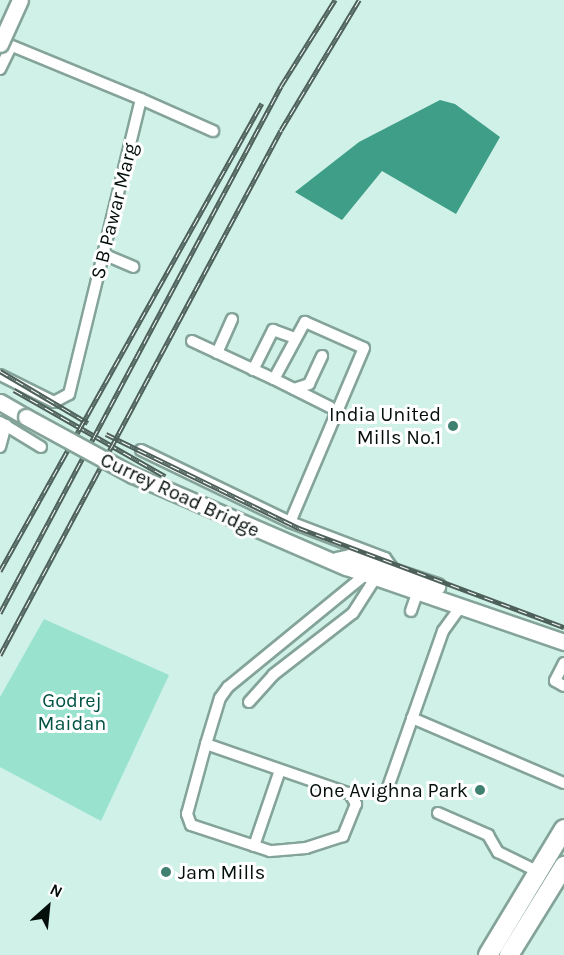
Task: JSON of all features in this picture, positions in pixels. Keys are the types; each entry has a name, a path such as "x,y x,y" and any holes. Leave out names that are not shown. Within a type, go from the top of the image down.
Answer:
{"highway":[{"path":"488,955 564,829"},
{"path":"502,955 564,854"},
{"path":"509,955 564,866"},
{"path":"518,955 564,882"}],"main road":[{"path":"4,43 20,0"},
{"name":"Currey Road Bridge","path":"0,402 172,494 367,571"},
{"path":"367,571 395,572 564,632"},
{"path":"367,571 564,642"}],"street":[{"path":"0,69 4,43 213,131"},
{"name":"S B Pawar Marg","path":"0,375 54,402 69,394 141,99"},
{"path":"103,254 133,267"},
{"path":"217,353 232,319"},
{"path":"274,379 302,324 310,323 361,345 364,353 291,522"},
{"path":"253,370 273,330 295,338"},
{"path":"192,341 330,407"},
{"path":"294,389 309,384 322,356"},
{"path":"0,447 3,423 41,447"},
{"path":"141,450 291,522 385,558 395,572"},
{"path":"249,702 273,675 353,613 367,571"},
{"path":"206,744 350,794 356,804 343,836 306,848 280,852 254,846 187,820 206,744 220,698 242,672 367,571"},
{"path":"411,611 418,591"},
{"path":"386,793 443,631 462,605"},
{"path":"564,663 555,681 564,686"},
{"path":"412,718 564,783"},
{"path":"254,846 280,770"},
{"path":"438,813 490,837 498,852 539,872"}],"green space":[{"name":"Godrej Maidan","path":"44,619 169,675 101,821 0,767 0,697"}],"shaded area":[{"path":"440,100 455,104 500,137 456,214 382,171 342,220 295,192 359,142"}],"railway":[{"path":"0,613 281,86 335,0"},
{"path":"0,655 281,130 359,0"},
{"path":"0,571 262,103"},
{"path":"0,371 88,423"},
{"path":"14,390 165,476"},
{"path":"106,434 299,528 564,627"}],"place":[{"name":"India United Mills No.1","path":"453,426"},
{"name":"One Avighna Park","path":"480,790"},
{"name":"Jam Mills","path":"166,872"}]}
